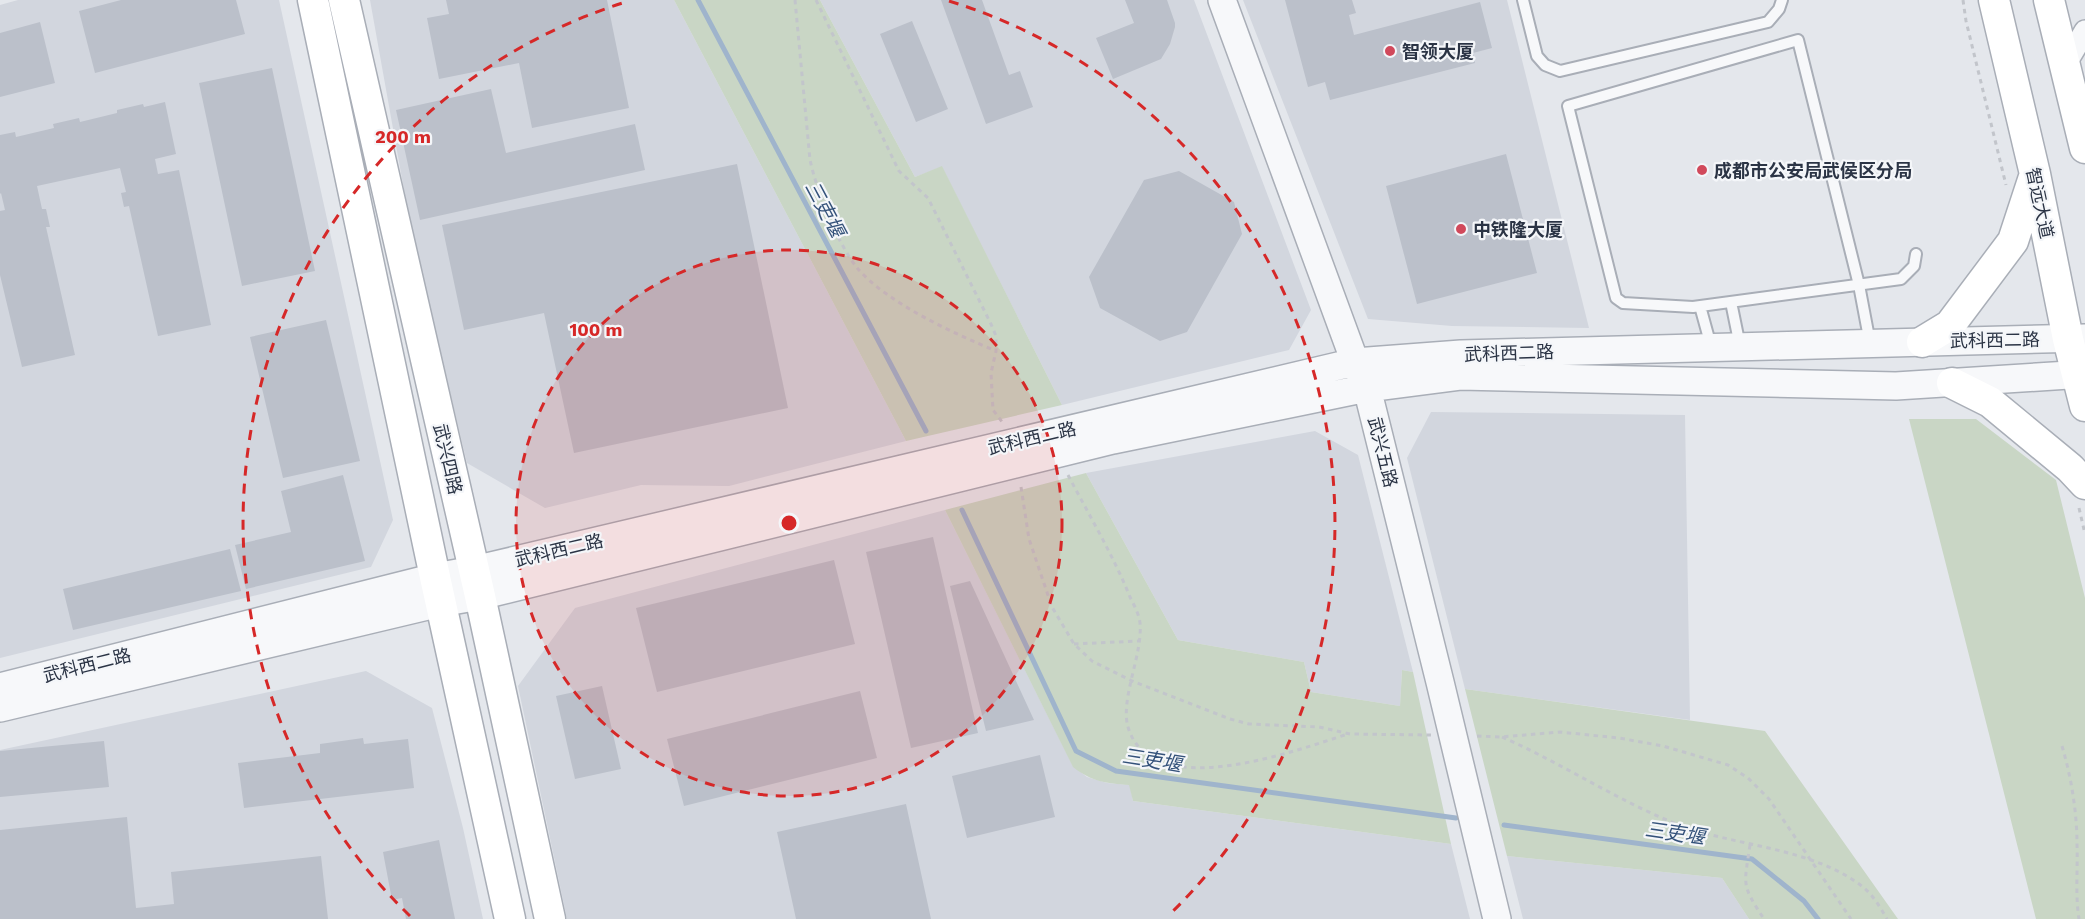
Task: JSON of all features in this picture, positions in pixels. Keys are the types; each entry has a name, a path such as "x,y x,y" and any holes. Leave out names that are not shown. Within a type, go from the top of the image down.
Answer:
{"main road":[{"name":"武兴四路","path":"313,0 437,590 510,919"},
{"name":"武兴四路","path":"344,0 477,583 550,919"},
{"name":"智远大道","path":"1994,0 2076,338 2085,406"},
{"path":"2049,0 2085,148"},
{"path":"1922,342 1950,325 2013,241 2035,174"},
{"path":"1952,383 1990,402 2070,468 2085,484"}],"street":[{"name":"武兴五路","path":"1222,0 1355,362 1367,388 1497,919"},
{"path":"2065,65 2085,31"},
{"name":"武科西二路","path":"0,687 477,583 1020,452 1355,362 1461,354 2076,338"},
{"name":"武科西二路","path":"1020,452 1057,454 1113,440 1367,388 1460,376 1896,386 2081,374"},
{"name":"武科西二路","path":"0,708 437,590"}],"lane":[{"path":"1523,0 1537,56 1545,65 1560,71 1768,22 1779,9 1782,0"},
{"path":"1870,344 1859,285 1798,40 1568,106 1616,298 1623,303 1700,306 1859,285 1901,279 1914,267 1916,254"},
{"path":"1731,302 1740,347"},
{"path":"1700,306 1711,347"}],"path":[{"path":"795,0 810,160 815,181 841,241 859,269 882,290 954,334 996,351"},
{"path":"816,0 899,171 928,198 991,324 996,336 996,351 991,373 993,410 1020,452 1029,538 1052,607 1074,644 1092,661 1132,681 1230,719 1249,724 1318,727 1350,734 1501,737 1560,732 1619,738 1663,746 1728,765 1748,778 1769,799 1851,919"},
{"path":"1963,0 2008,195"},
{"path":"1057,454 1121,574 1140,622 1127,713 1128,726 1137,744 1147,755 1159,762 1177,767 1221,766 1287,753 1350,734"},
{"path":"1074,644 1138,641"},
{"path":"1501,737 1550,759 1674,823 1749,847 1801,856 1841,873 1874,898 1887,919"},
{"path":"2062,746 2068,765 2078,843 2076,870 2079,919"},
{"path":"1749,847 1744,880 1747,892 1764,919"}],"shaded area":[{"path":"18,0 279,0 393,520 371,567 0,658 0,5"},
{"path":"370,0 674,0 906,441 729,486 641,485 545,508 467,463 411,229"},
{"path":"820,0 1194,0 1311,310 1289,350 1062,405 942,167 915,177"},
{"path":"1243,0 1507,0 1589,328 1452,326 1368,319"},
{"path":"1431,412 1685,415 1690,720 1465,689 1407,458"},
{"path":"1315,431 1358,455 1413,672 1402,670 1400,706 1311,692 1304,662 1178,640 1086,473"},
{"path":"945,510 1073,766 1087,777 1107,783 1130,785 1133,801 1451,844 1470,919 567,919 518,686 575,608"},
{"path":"366,671 432,708 463,828 483,919 0,919 0,750"},
{"path":"1507,856 1722,878 1749,919 1523,919"}],"green space":[{"path":"674,0 820,0 915,177 942,166 1062,405 906,441"},
{"path":"1909,419 1976,419 2056,480 2085,598 2085,919 2036,919"},
{"path":"1086,473 1178,640 1304,662 1311,692 1400,706 1402,670 1413,672 1451,844 1133,801 1129,785 1099,781 1073,767 945,510"},
{"path":"1465,689 1765,731 1898,919 1749,919 1722,878 1507,856"}],"building":[{"path":"121,0 236,0 245,34 95,73 79,11"},
{"path":"446,0 607,0 629,108 532,128 519,63 439,79 427,18 449,14"},
{"path":"941,0 982,0 1009,75 1020,71 1033,107 986,124"},
{"path":"1125,0 1167,0 1175,27 1170,44 1161,59 1113,79 1096,38 1134,23"},
{"name":"智领大厦","path":"1285,0 1352,0 1356,13 1349,15 1354,35 1480,2 1492,48 1473,53 1475,63 1330,100 1325,82 1308,87"},
{"path":"912,21 948,109 916,122 880,34"},
{"path":"40,22 55,83 0,97 0,33"},
{"path":"272,68 315,271 242,286 199,83"},
{"path":"491,89 506,153 635,124 645,170 420,220 396,110"},
{"path":"165,102 176,154 155,159 158,174 179,170 211,325 158,336 129,206 124,207 121,193 126,192 120,168 37,186 42,209 46,209 50,227 46,227 75,355 22,367 0,275 0,211 5,210 0,194 0,135 15,132 16,137 54,128 53,124 79,118 80,122 117,113 117,110"},
{"name":"中铁隆大厦","path":"1506,154 1537,273 1417,304 1386,186"},
{"path":"737,164 788,408 574,453 544,313 464,330 442,225"},
{"path":"1179,171 1234,202 1242,234 1187,332 1160,341 1100,308 1089,277 1144,180"},
{"path":"326,320 360,461 283,478 250,337"},
{"path":"343,475 365,561 246,589 235,545 291,532 281,491"},
{"path":"933,537 978,733 911,748 866,552"},
{"path":"230,549 241,591 73,630 63,589"},
{"path":"834,560 855,644 657,692 636,608"},
{"path":"970,581 1034,720 986,731 950,586"},
{"path":"602,686 621,769 575,779 556,696"},
{"path":"860,691 877,758 684,806 667,739"},
{"path":"363,738 364,744 408,739 414,788 244,808 238,763 320,753 320,744"},
{"path":"104,741 109,787 0,797 0,751"},
{"path":"1040,755 1055,817 967,838 952,776"},
{"path":"906,804 931,919 796,919 777,832"},
{"path":"127,817 136,908 174,904 171,872 321,856 328,919 0,919 0,830"},
{"path":"439,840 455,919 406,919 402,898 392,900 383,852"}],"waterway":[{"name":"三吏堰","path":"698,0 926,431"},
{"name":"三吏堰","path":"962,510 1076,751 1116,771 1456,818"},
{"name":"三吏堰","path":"1504,825 1752,859 1804,901 1818,919"}],"place":[{"name":"智领大厦","path":"1390,51"},
{"name":"成都市公安局武侯区分局","path":"1702,170"},
{"name":"中铁隆大厦","path":"1461,229"}]}
